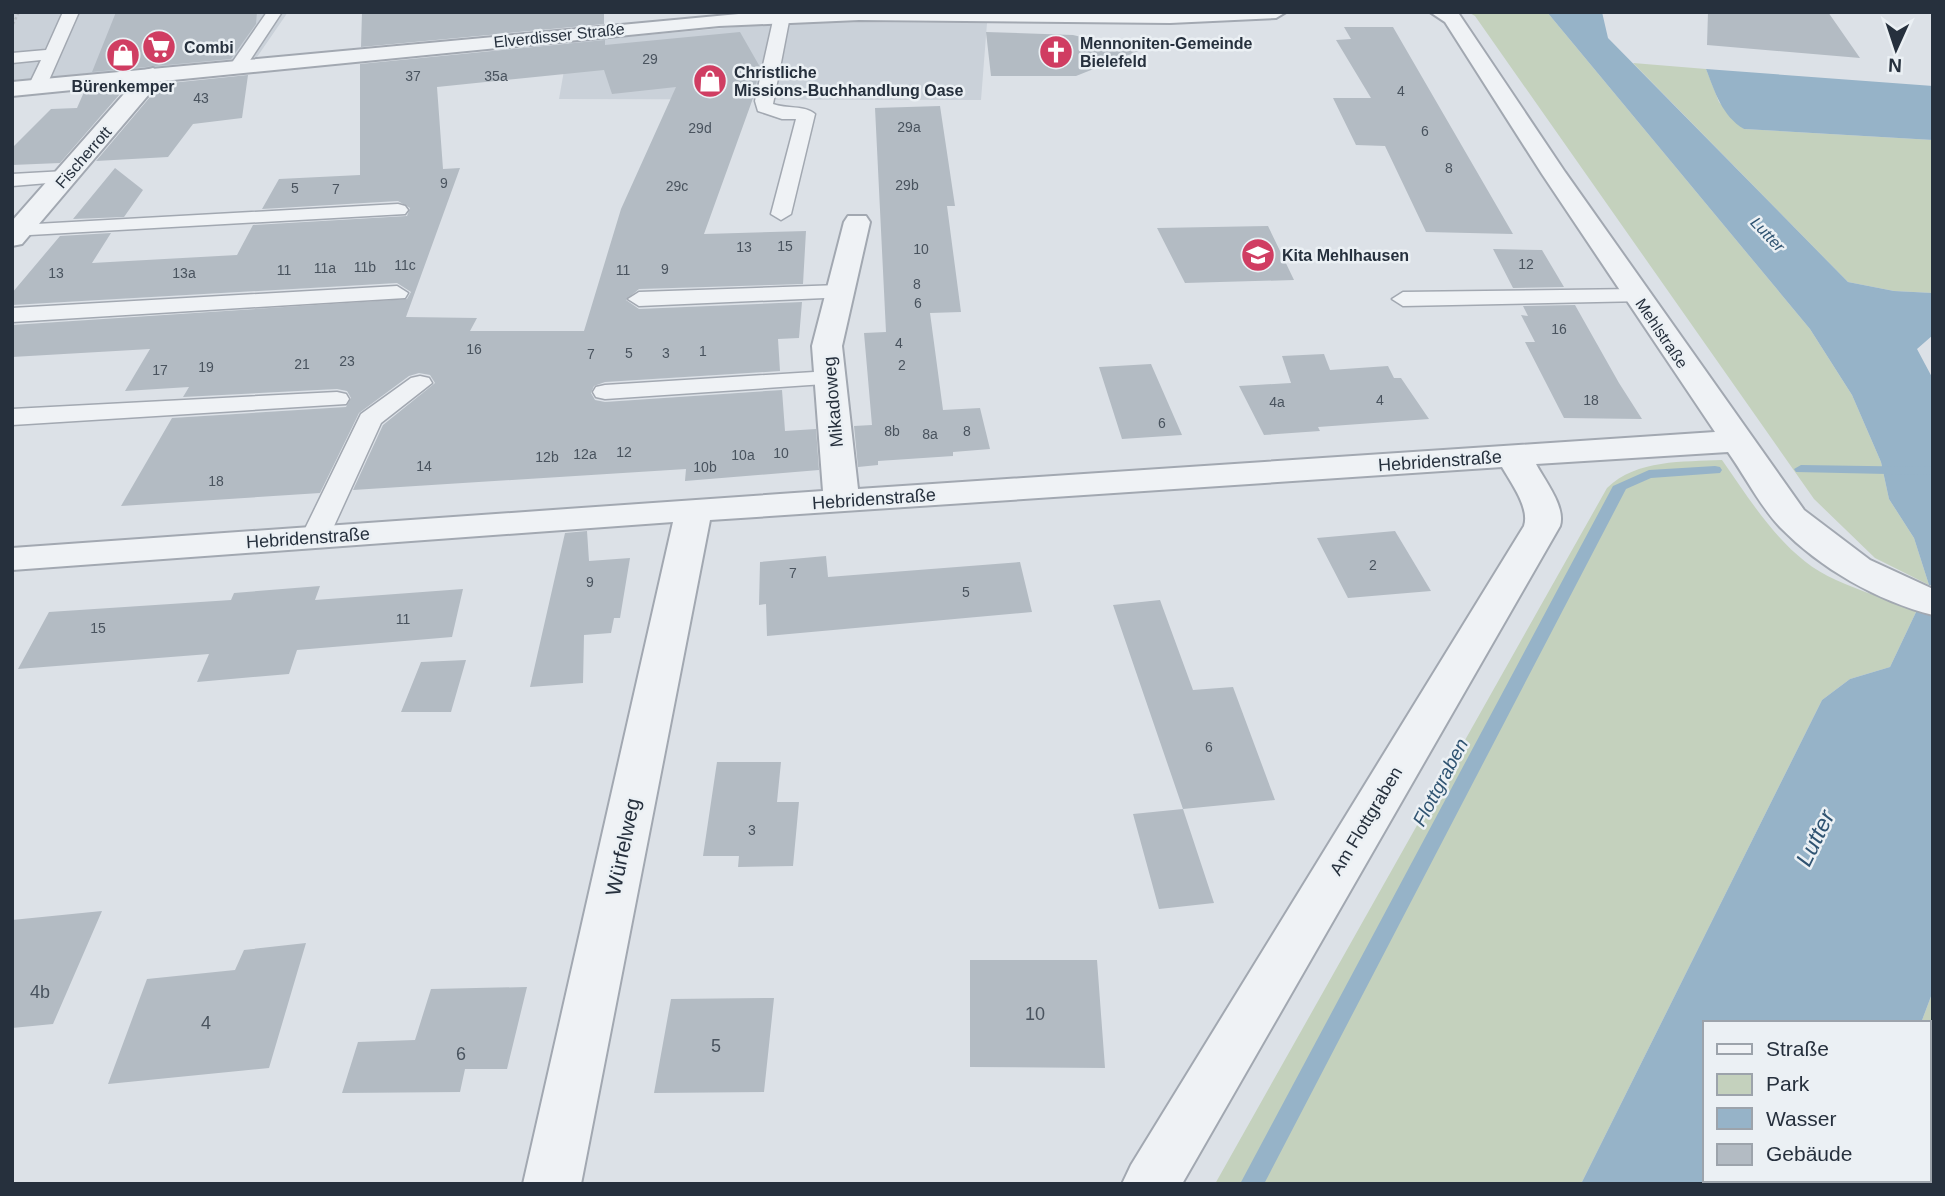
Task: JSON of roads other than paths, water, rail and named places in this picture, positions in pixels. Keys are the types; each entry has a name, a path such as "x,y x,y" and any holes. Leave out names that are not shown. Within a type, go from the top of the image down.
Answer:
{"street":[{"name":"Elverdisser Straße","path":"12,89 782,16 1170,17 1276,12"},
{"name":"Mehlstraße","path":"1440,12 1452,18 1736,442 1791,517 1822,547 1864,574 1927,601"},
{"name":"Fischerrott","path":"15,234 153,75"},
{"name":"Mikadoweg","path":"842,502 827,346 857,222"},
{"name":"Hebridenstraße","path":"12,559 694,510 1736,442"},
{"name":"Am Flottgraben","path":"1151,1184 1542,526 1545,517 1542,509 1514,456"},
{"name":"Würfelweg","path":"552,1184 694,510"}],"lane":[{"path":"37,87 71,12"},
{"path":"237,67 275,12"},
{"path":"781,215 806,114 782,114 764,107 762,100 773,65 782,16"},
{"path":"12,58 52,54"},
{"path":"12,180 65,177"},
{"path":"15,234 398,210"},
{"path":"639,299 840,292"},
{"path":"12,315 397,293"},
{"path":"1403,299 1637,296"},
{"path":"606,392 830,379"},
{"path":"315,537 370,419 420,383"},
{"path":"12,417 337,398"}],"water":[{"name":"Lutter","path":"1547,12 1602,12 1608,38 1848,282 1894,291 1933,293 1933,335 1917,349 1933,379 1933,586 1929,585 1914,538 1889,499 1881,462 1852,395 1810,329"},
{"path":"1706,69 1933,86 1933,140 1744,129 1736,124 1725,110"},
{"name":"Lutter","path":"1917,610 1933,615 1933,991 1922,1021 1703,1021 1703,1182 1861,1184 1581,1184 1822,700 1850,679 1890,667"}],"waterway":[{"name":"Flottgraben","path":"1801,469 1933,471"},
{"name":"Flottgraben","path":"1252,1184 1620,486 1649,474 1715,470"}],"place":[{"name":"Combi","path":"159,47"},
{"name":"Mennoniten-Gemeinde Bielefeld","path":"1056,52"},
{"name":"Bürenkemper","path":"123,55"},
{"name":"Christliche Missions-Buchhandlung Oase","path":"710,81"},
{"name":"Kita Mehlhausen","path":"1258,255"}]}
